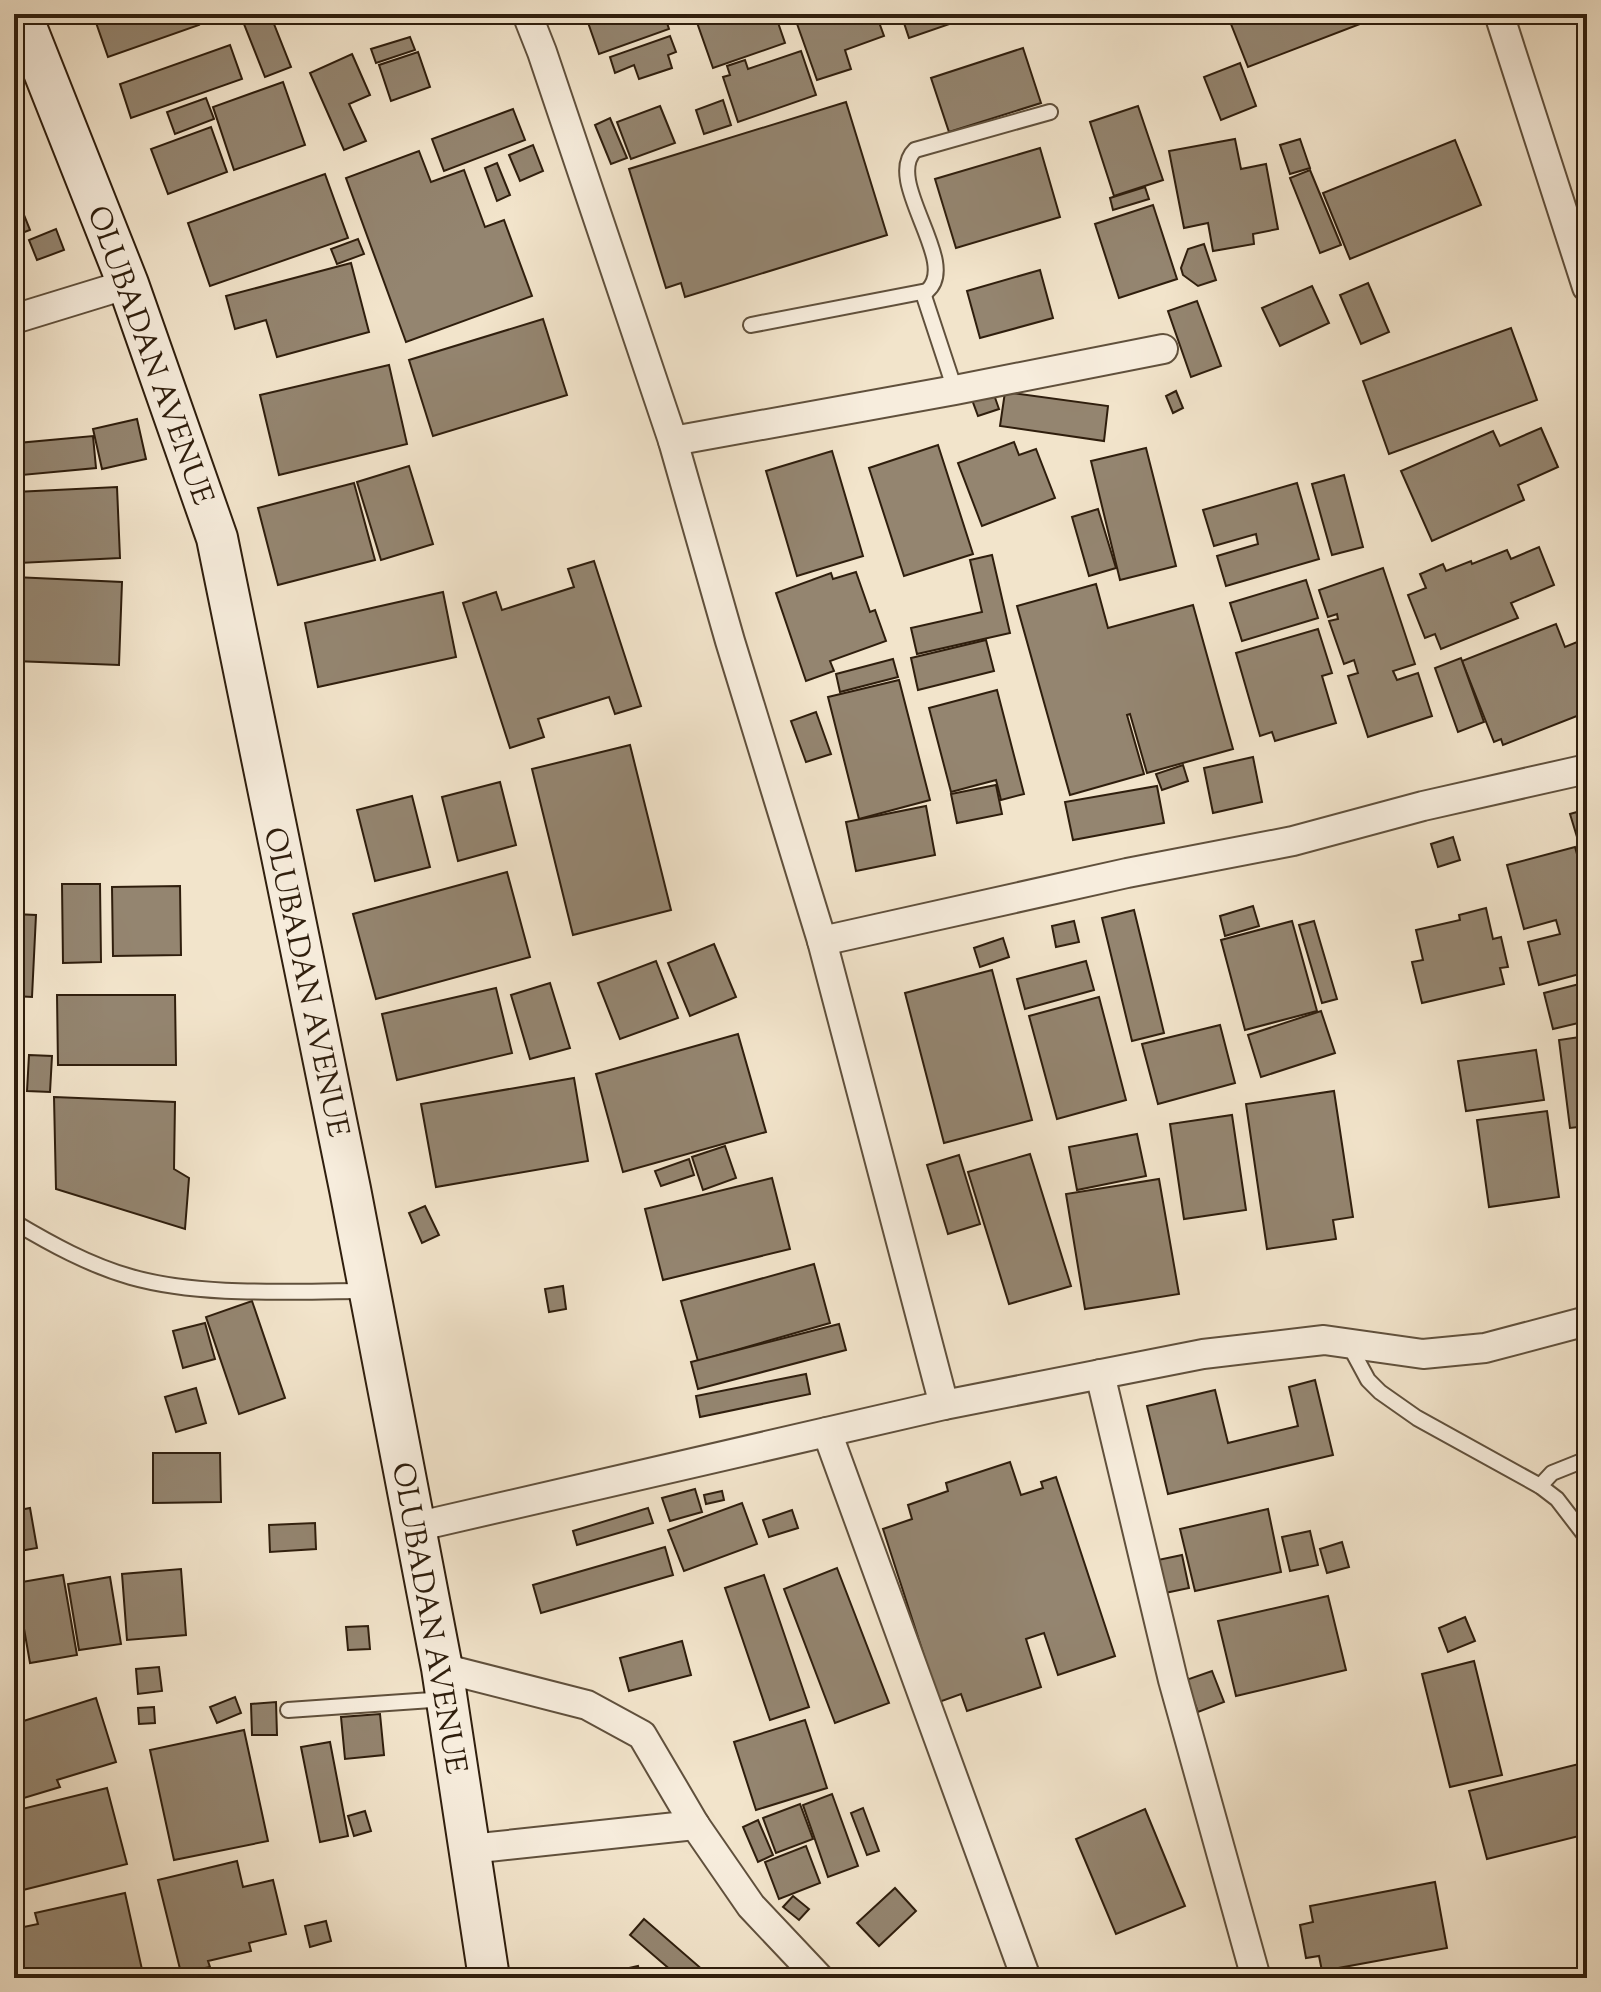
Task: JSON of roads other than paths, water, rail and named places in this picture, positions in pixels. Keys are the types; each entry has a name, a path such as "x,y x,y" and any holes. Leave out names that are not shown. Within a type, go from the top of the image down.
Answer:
{"street":[{"name":"OLUBADAN AVENUE","path":"21,14 128,284 217,538 415,1527 444,1683 489,1978"},
{"path":"527,14 673,441 730,641 822,941 944,1405"},
{"path":"1499,14 1587,287"},
{"path":"14,319 128,284"},
{"path":"673,441 1163,349"},
{"path":"822,941 1127,873 1293,841 1423,806 1587,769"},
{"path":"415,1527 944,1405 1203,1354 1324,1340 1423,1354 1485,1348 1587,1321"},
{"path":"1100,1374 1173,1680 1256,1978"},
{"path":"827,1432 1026,1978"},
{"path":"444,1683 587,1705 642,1735 695,1825 751,1906 819,1978"},
{"path":"470,1849 695,1825"}],"lane":[{"path":"751,325 923,293 932,288 934,255 905,172 909,157 915,150 1050,112"},
{"path":"923,293 955,390"},
{"path":"14,1222 88,1263 133,1278 241,1291 369,1291"},
{"path":"1348,1342 1368,1380 1380,1392 1417,1418 1540,1486 1557,1499 1587,1538"},
{"path":"1540,1486 1552,1473 1587,1459"},
{"path":"288,1710 444,1683"}]}
